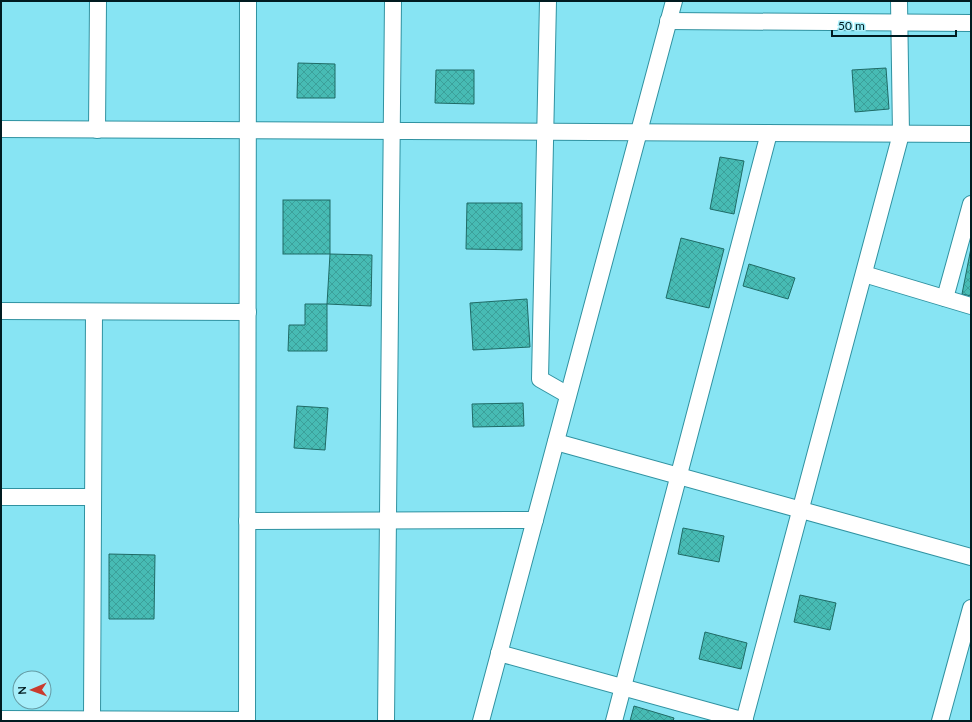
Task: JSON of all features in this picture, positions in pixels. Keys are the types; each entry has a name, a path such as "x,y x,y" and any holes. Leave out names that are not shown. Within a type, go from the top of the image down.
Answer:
{"street":[{"path":"97,130 98,1"},
{"path":"1,719 247,721 248,1"},
{"path":"386,721 393,1"},
{"path":"548,1 540,379 568,395"},
{"path":"481,721 674,1"},
{"path":"499,653 745,721 901,134 899,1"},
{"path":"668,21 971,23"},
{"path":"1,129 639,131 971,134"},
{"path":"614,721 769,133"},
{"path":"945,298 971,204"},
{"path":"864,274 971,306"},
{"path":"1,311 248,312"},
{"path":"92,719 94,312"},
{"path":"556,442 971,558"},
{"path":"1,497 93,497"},
{"path":"247,520 535,520"},
{"path":"940,721 971,608"}],"building":[{"path":"298,63 335,64 335,98 297,98"},
{"path":"886,68 889,109 855,112 852,70"},
{"path":"436,70 474,70 474,104 435,103"},
{"path":"720,157 744,161 734,214 710,209"},
{"path":"283,200 330,200 330,254 283,254"},
{"path":"467,203 522,203 522,250 466,249"},
{"path":"681,238 724,249 709,308 666,298"},
{"path":"971,248 971,296 962,294"},
{"path":"330,254 372,255 371,306 327,304"},
{"path":"749,264 795,278 788,299 743,286"},
{"path":"527,299 530,347 473,350 470,303"},
{"path":"305,304 327,304 327,351 288,351 289,325 305,325"},
{"path":"523,403 524,426 473,427 472,404"},
{"path":"297,406 328,408 325,450 294,448"},
{"path":"683,528 724,536 719,562 678,554"},
{"path":"109,554 155,555 154,619 109,619"},
{"path":"800,595 836,603 830,630 794,622"},
{"path":"705,632 747,643 741,669 699,659"},
{"path":"634,706 674,718 673,721 630,721"}]}
